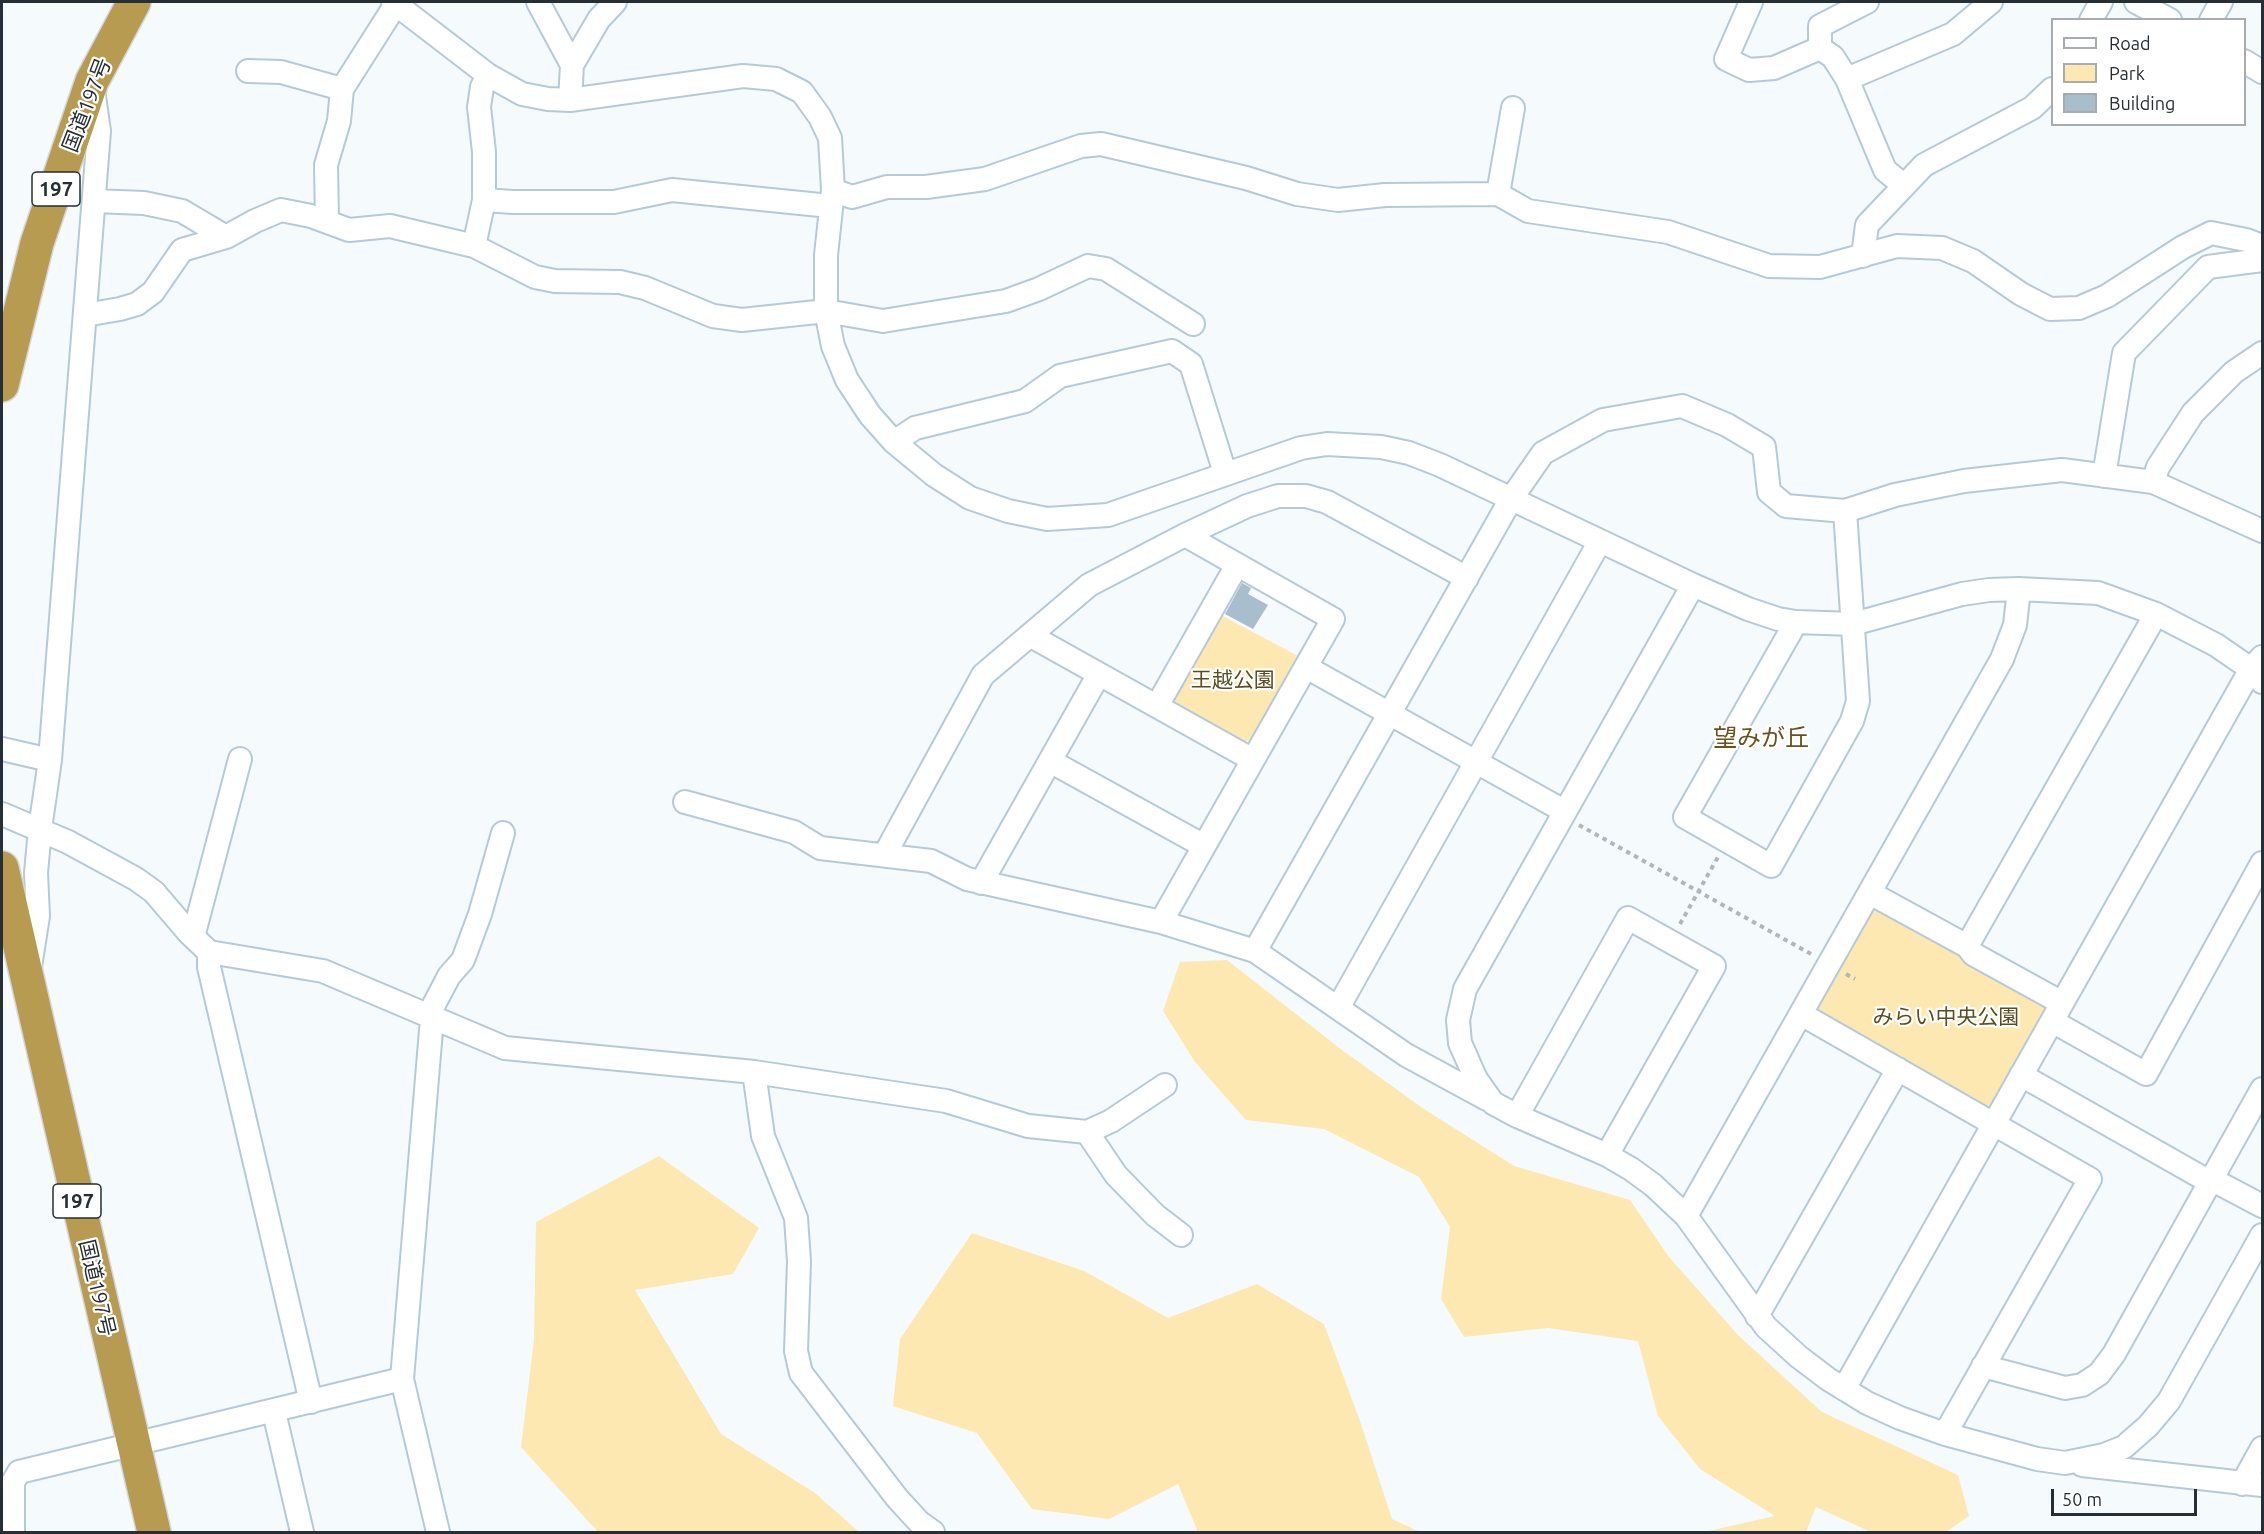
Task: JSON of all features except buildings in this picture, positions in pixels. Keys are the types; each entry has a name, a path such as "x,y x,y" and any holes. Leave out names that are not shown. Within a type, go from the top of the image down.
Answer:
{"highway":[{"name":"国道197号","path":"2,385 8,330 92,81 134,2"},
{"name":"国道197号","path":"2,868 27,987 154,1533"}],"street":[{"path":"538,2 572,65"},
{"path":"570,100 572,65 599,19 615,2"},
{"path":"1751,2 1726,59 1749,70 1774,68 1820,48"},
{"path":"1820,48 1820,26 1867,2"},
{"path":"1847,79 1953,34 1991,2"},
{"path":"2092,18 2101,2"},
{"path":"2136,2 2166,18"},
{"path":"2212,18 2221,2"},
{"path":"327,222 326,165 339,121 342,89 395,3 488,75 522,94 570,100 742,76 776,79 802,92 820,117 830,138 832,198 826,255 826,311 834,346 847,380 870,415 894,442 934,475 970,498 1008,511 1047,519 1108,514 1300,448 1327,444 1354,444 1409,453 1440,465 1693,585 1748,609 1796,622 1853,624 1962,594 1989,590 2019,589 2098,593 2156,614 2258,669 2057,1012 1844,1389"},
{"path":"1820,48 1833,57 1847,79 1885,170 1903,185"},
{"path":"2246,62 2262,72"},
{"path":"248,71 281,72 342,89"},
{"path":"474,246 484,200 484,152 479,107 482,87 488,75"},
{"path":"27,987 38,916 36,873 50,760 94,201 99,131 92,81"},
{"path":"1863,256 1867,225 1924,165 2032,108 2051,90"},
{"path":"1498,194 1513,108"},
{"path":"484,200 614,202 672,190 852,197 887,187 926,187 985,179 1081,146 1101,144 1245,178 1297,194 1338,200 1385,195 1498,194 1528,211 1668,232 1769,266 1820,267 1897,246 1942,248 1973,261 2021,294 2050,309 2079,309 2107,296 2183,247 2211,233 2246,240 2262,246"},
{"path":"94,201 144,203 182,212 226,237"},
{"path":"85,315 137,304 153,292 183,250 226,237 281,210 349,230 390,226 474,246 535,278 555,281 620,282 713,316 742,320 826,311 883,321 1006,301 1039,289 1088,266 1106,269 1193,324"},
{"path":"2104,476 2124,353 2208,267 2262,260"},
{"path":"894,442 915,428 1025,401 1060,376 1172,351 1191,364 1225,473"},
{"path":"2153,482 2158,467 2193,413 2234,372 2262,353"},
{"path":"1255,951 1511,499 1543,453 1603,420 1682,406 1727,425 1764,447 1769,492 1786,506 1845,511 1895,495 1964,482 2062,470 2153,482 2260,525"},
{"path":"885,854 983,675 1089,585 1185,535 1247,506 1278,496 1306,496 1328,502 1467,578"},
{"path":"1796,622 1685,816 1771,866 1852,721 1858,701 1845,511"},
{"path":"1161,922 1333,620 1185,535"},
{"path":"1338,1008 1600,541"},
{"path":"1157,706 1238,565"},
{"path":"1493,1103 1476,1079 1460,1043 1458,1020 1463,994 1471,975 1569,816 1693,585"},
{"path":"1686,1216 2002,659 2015,625 2019,589"},
{"path":"1966,946 2156,614"},
{"path":"1031,636 1253,760"},
{"path":"1306,667 1569,816"},
{"path":"981,883 1099,674"},
{"path":"2,749 50,760"},
{"path":"193,937 240,759"},
{"path":"1050,761 1204,846"},
{"path":"685,802 794,832 820,848 931,861 967,879 981,883 1161,922 1255,951 1406,1055 1517,1116 1607,1155 1631,1169 1653,1185 1686,1216 1757,1316 1774,1336 1844,1389 1892,1414 1945,1434 2037,1459 2252,1484 2262,1448"},
{"path":"2,814 68,842 136,879 154,892 209,952 324,971 505,1048 754,1072 946,1101 1028,1126 1087,1132 1111,1121 1165,1084"},
{"path":"438,1533 402,1379 430,1017 449,976 463,960 480,914 503,833"},
{"path":"1869,893 1966,946 1973,954 2146,1074 2262,863"},
{"path":"1517,1116 1629,918 1714,966 1607,1155"},
{"path":"209,952 209,967 311,1402"},
{"path":"1801,1014 2090,1179 1945,1434"},
{"path":"1757,1316 1898,1069"},
{"path":"754,1072 763,1136 796,1218 799,1261 796,1350 801,1373 897,1498 919,1522 933,1533"},
{"path":"2021,1075 2201,1177 2211,1179 2262,1206"},
{"path":"1983,1366 2065,1388 2082,1385 2092,1380 2114,1354 2262,1089"},
{"path":"1087,1132 1116,1175 1155,1215 1181,1235"},
{"path":"2065,1463 2104,1455 2124,1446 2148,1426 2169,1401 2262,1235"},
{"path":"13,1533 13,1482 19,1472 274,1412 402,1379"},
{"path":"274,1412 302,1533"}],"path":[{"path":"1569,816 1829,965"},
{"path":"1670,941 1727,841"}],"green space":[{"name":"王越公園","path":"1217,613 1300,657 1254,739 1239,743 1166,702"},
{"name":"みらい中央公園","path":"1882,909 2052,1004 1989,1113 1822,1017 1817,1004 1868,913"},
{"path":"1227,960 1342,1050 1421,1107 1514,1166 1630,1200 1669,1257 1738,1335 1822,1412 1958,1475 1969,1516 1946,1532 1871,1532 1816,1507 1806,1532 1704,1532 1775,1516 1700,1469 1658,1416 1638,1341 1548,1328 1464,1337 1441,1299 1450,1227 1419,1177 1324,1129 1246,1120 1195,1062 1163,1011 1180,962"},
{"path":"659,1156 759,1228 733,1274 635,1290 721,1434 815,1493 859,1532 598,1532 521,1447 534,1340 536,1222"},
{"path":"972,1233 1084,1271 1168,1318 1257,1284 1324,1324 1360,1421 1392,1519 1420,1532 1198,1532 1178,1484 1109,1519 1032,1509 977,1433 893,1406 900,1339"}],"district":[{"name":"望みが丘","path":"1761,738"}]}
